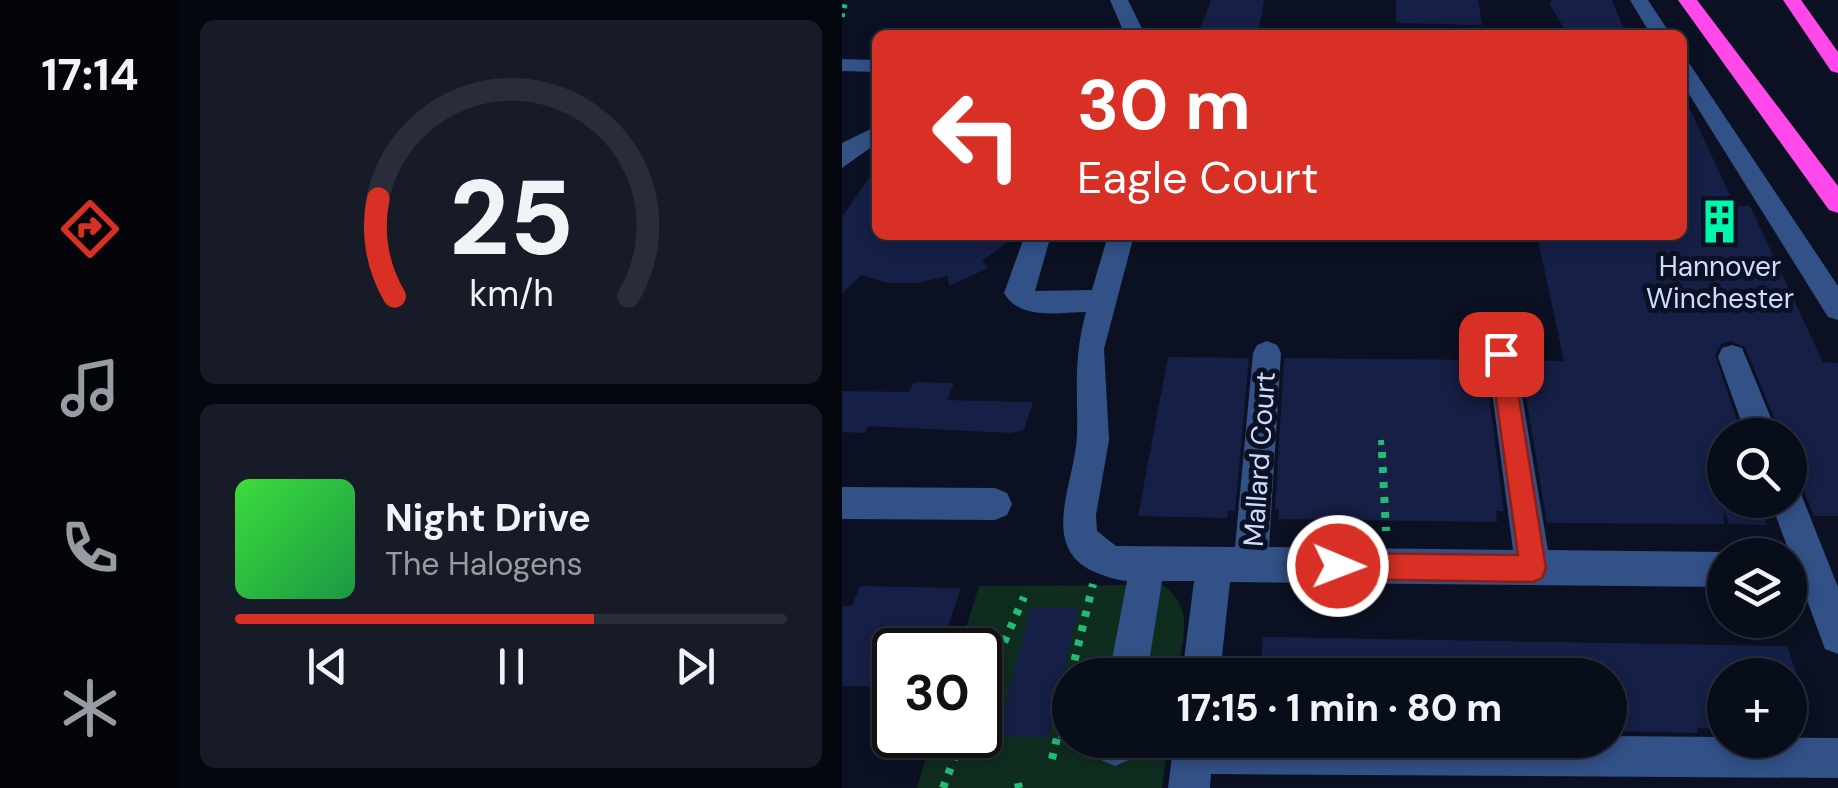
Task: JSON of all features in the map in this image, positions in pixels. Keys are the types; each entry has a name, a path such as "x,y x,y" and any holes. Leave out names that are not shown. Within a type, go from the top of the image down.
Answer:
{"highway":[{"path":"1687,0 1838,204"},
{"path":"1792,0 1838,67"}],"street":[{"path":"1118,0 1133,30"},
{"path":"1639,0 1659,30"},
{"path":"842,65 872,66"},
{"path":"1687,75 1838,309"},
{"path":"842,160 848,150 872,136"},
{"path":"1036,240 1018,293 1030,302 1103,301"},
{"path":"1120,240 1090,349 1093,440 1079,515 1080,538 1094,555 1116,562 1148,563 1707,570"},
{"name":"Mallard Court","path":"1251,564 1267,353"},
{"path":"1501,354 1533,568"},
{"path":"1732,356 1756,418"},
{"path":"842,503 995,504"},
{"path":"1793,518 1838,636"},
{"path":"1131,658 1148,563"},
{"path":"1203,658 1214,564"},
{"path":"1192,760 1838,758"}],"path":[{"path":"842,17 846,0"},
{"path":"1381,440 1386,531"},
{"path":"1075,658 1096,578"},
{"path":"1002,648 1024,597"},
{"path":"943,788 954,758"}],"green space":[{"path":"1163,585 1173,594 1183,615 1180,658 1052,658 1052,758 1166,758 1162,788 917,788 926,758 1002,758 1002,628 966,628 979,586"}],"building":[{"path":"1211,0 1264,0 1259,30 1200,30"},
{"path":"1396,0 1478,0 1482,25 1396,23"},
{"path":"1612,0 1624,30 1565,30 1549,3"},
{"path":"1687,103 1735,206 1750,206 1823,362 1838,363 1838,516 1814,516 1807,498 1807,418 1774,418 1745,347 1731,341 1721,344 1715,355 1736,418 1707,418 1707,518 1724,518 1724,524 1547,523 1520,361 1564,361 1538,240 1687,240"},
{"path":"872,173 872,240 1010,240 982,261 988,268 949,286 948,276 917,283 887,283 861,275 842,294 842,217"},
{"path":"1168,357 1249,358 1235,511 1228,511 1227,518 1138,516"},
{"path":"1284,358 1484,360 1504,511 1496,511 1497,522 1278,519 1279,509 1275,509"},
{"path":"914,382 954,383 947,400 1033,402 1024,430 1011,433 868,426 865,433 842,432 842,391 909,392"},
{"path":"1727,518 1764,518 1767,525 1729,524"},
{"path":"860,586 961,588 947,628 872,628 872,687 842,686 842,606 852,606"},
{"path":"1031,607 1078,608 1067,658 1052,658 1049,737 1002,736 1002,717"},
{"path":"1263,637 1787,646 1791,658 1707,658 1707,728 1697,728 1698,733 1627,731 1627,658 1261,658"}],"place":[{"name":"Hannover Winchester","path":"1720,221"}],"route":[{"path":"1338,566 1533,568 1501,354"}]}
